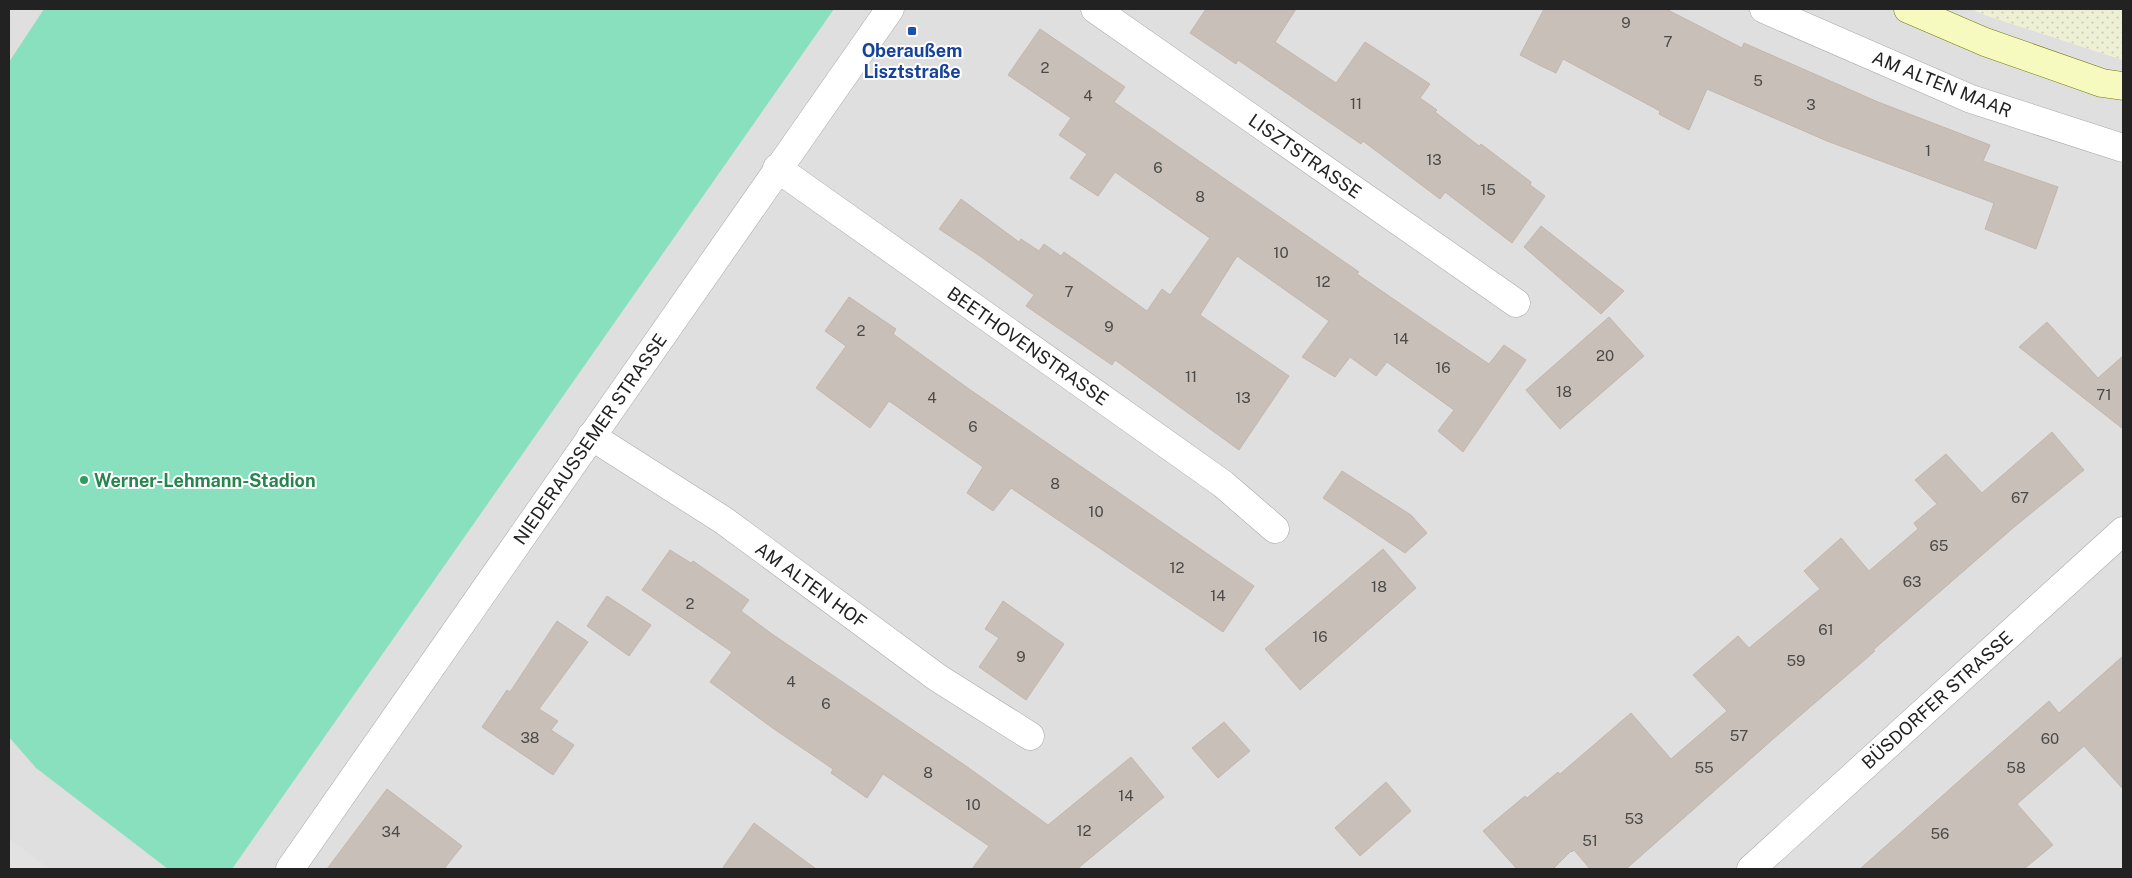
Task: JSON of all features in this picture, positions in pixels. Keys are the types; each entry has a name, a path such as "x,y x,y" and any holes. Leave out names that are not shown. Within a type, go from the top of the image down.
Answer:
{"main road":[{"path":"1908,9 1985,42 2102,83 2123,86"}],"street":[{"name":"NIEDERAUSSEMER STRASSE","path":"290,869 777,168 890,9"},
{"name":"LISZTSTRASSE","path":"1095,9 1516,303"},
{"name":"AM ALTEN MAAR","path":"1764,9 1970,99 2123,148"},
{"name":"BEETHOVENSTRASSE","path":"777,168 1222,484 1275,530"},
{"name":"AM ALTEN HOF","path":"591,436 722,520 938,678 1030,736"},
{"name":"BÜSDORFER STRASSE","path":"1751,869 2123,531"}],"shaded area":[{"path":"9,9 1972,9 1985,15 2123,60 2123,869 9,869"},
{"path":"9,839 50,869 9,869"}],"green space":[{"path":"44,9 834,9 232,869 168,869 36,768 9,737 9,62"},
{"path":"1972,9 2123,9 2123,60 1985,15"}],"building":[{"path":"1206,9 1296,9 1275,42 1336,83 1365,42 1430,84 1420,98 1479,146 1481,144 1531,182 1530,185 1545,196 1512,243 1445,192 1440,199 1363,141 1361,144 1238,60 1236,64 1190,33"},
{"path":"1544,9 1666,9 1742,48 1744,43 1878,102 1990,145 1983,161 2058,187 2036,249 1985,229 1994,203 1827,141 1707,89 1689,130 1659,114 1660,111 1563,59 1556,73 1541,66 1520,55"},
{"path":"1040,29 1125,87 1114,102 1359,272 1357,274 1437,329 1489,364 1504,345 1526,360 1463,452 1438,431 1454,410 1387,362 1376,376 1350,357 1335,377 1302,357 1329,321 1237,256 1200,315 1289,376 1239,450 1115,360 1112,365 1026,306 1034,295 939,229 961,199 1019,242 1021,239 1039,251 1044,244 1061,256 1064,252 1147,311 1162,289 1170,295 1210,238 1115,172 1098,196 1070,178 1087,154 1059,135 1071,118 1008,75"},
{"path":"1541,226 1624,291 1601,314 1524,247"},
{"path":"849,297 896,329 893,334 969,389 1254,586 1223,632 1011,488 993,511 967,493 983,467 889,401 870,428 816,388 846,346 825,331"},
{"path":"1609,317 1644,356 1560,429 1526,390"},
{"path":"2047,322 2098,378 2123,356 2123,429 2019,347"},
{"path":"2052,432 2084,470 2013,528 1626,869 1590,869 1574,850 1553,869 1517,869 1483,831 1525,796 1527,798 1558,772 1560,774 1631,713 1671,759 1727,711 1693,675 1738,636 1749,648 1820,589 1804,571 1841,538 1869,571 1918,529 1914,523 1937,504 1915,480 1946,454 1982,493"},
{"path":"1342,471 1411,515 1427,533 1405,553 1323,498"},
{"path":"1383,549 1416,588 1300,690 1265,649"},
{"path":"670,550 691,563 693,561 749,600 741,611 772,634 966,766 1048,825 1131,757 1164,797 1077,869 972,869 989,846 883,774 867,798 831,773 833,769 710,682 732,652 642,590"},
{"path":"607,596 651,625 629,656 587,626"},
{"path":"1003,601 1064,644 1026,700 979,667 999,638 985,629"},
{"path":"557,621 588,642 539,709 558,721 551,730 574,745 553,775 482,727 507,690 510,692"},
{"path":"2123,656 2123,789 2084,746 2017,804 2053,845 2024,869 1860,869 2049,701 2059,713"},
{"path":"1224,722 1250,751 1218,778 1192,748"},
{"path":"1386,782 1411,811 1360,856 1335,828"},
{"path":"387,789 462,846 444,869 327,869"},
{"path":"754,823 816,869 722,869"}],"place":[{"name":"Oberaußem Lisztstraße","path":"912,31"},
{"name":"Werner-Lehmann-Stadion","path":"84,480"}]}
